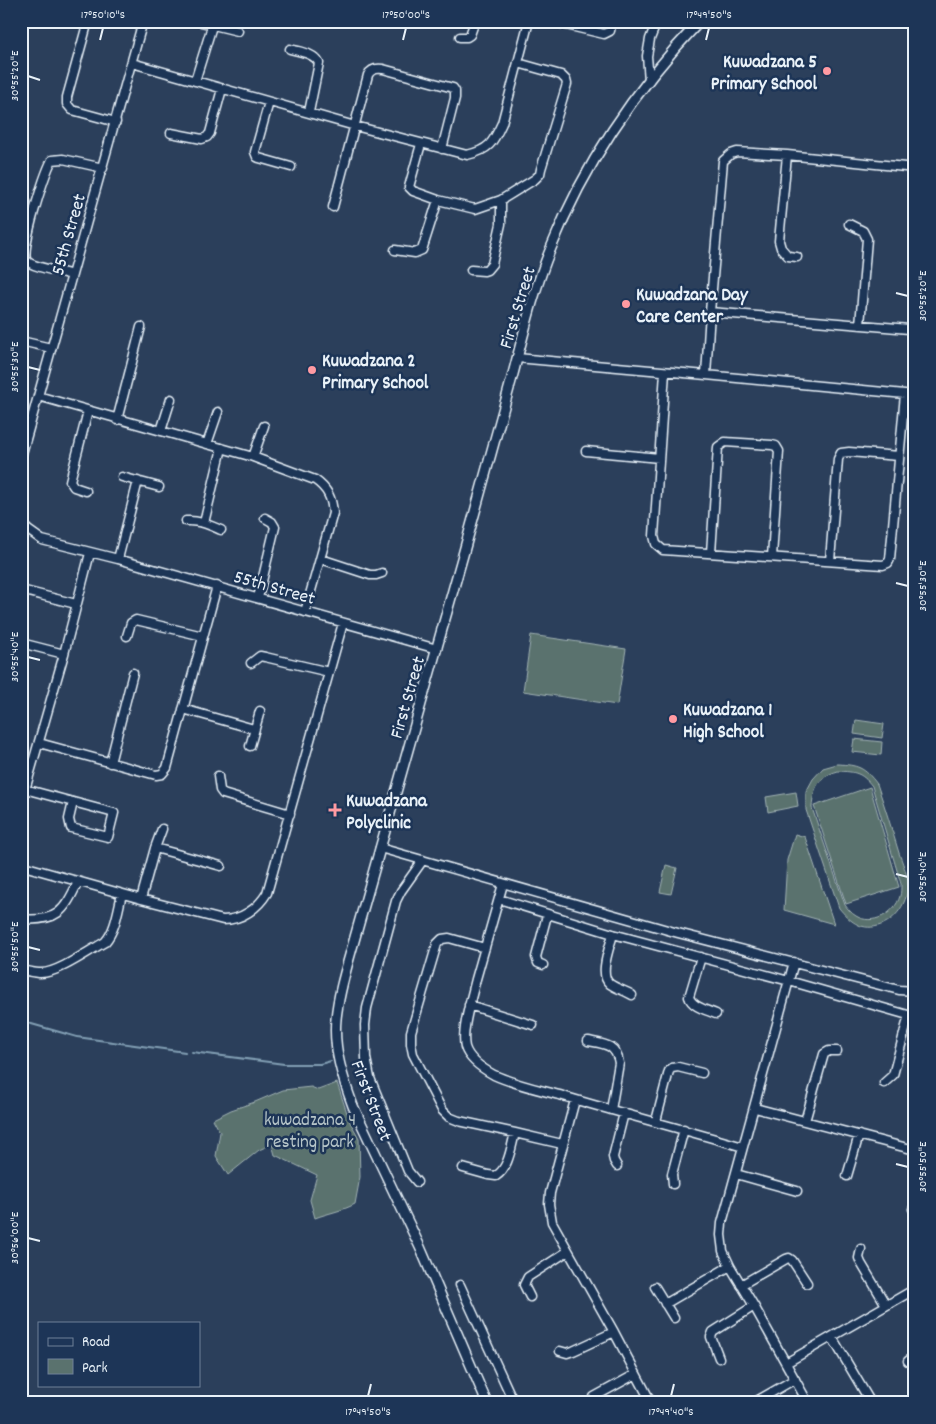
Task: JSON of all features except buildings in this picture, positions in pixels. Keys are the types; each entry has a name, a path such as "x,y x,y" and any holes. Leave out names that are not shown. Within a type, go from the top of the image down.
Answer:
{"street":[{"path":"88,21 67,97 67,104 72,110 116,122"},
{"name":"55th Street","path":"21,457 143,21"},
{"path":"197,21 238,32"},
{"path":"460,37 470,35 475,21"},
{"path":"132,63 354,126 468,155 479,152 489,146 502,123 529,21"},
{"path":"549,21 604,34 610,31 612,21"},
{"path":"649,80 647,56 650,39 657,21"},
{"name":"First Street","path":"487,1402 420,1248 353,1106 341,1070 336,1030 338,1006 350,955 437,649 524,330 550,250 589,169 610,132 649,80 700,21"},
{"path":"195,81 212,26"},
{"path":"290,49 318,59 319,63 309,112"},
{"path":"421,144 410,187 413,191 438,200 475,210 501,200 535,179 540,174 566,80 561,75 518,63"},
{"path":"333,207 368,75 371,70 375,68 383,69 453,88 455,98 442,149"},
{"path":"171,133 202,139 207,137 210,133 222,89"},
{"path":"270,102 255,152 259,158 291,167"},
{"path":"706,375 723,161 731,154 737,152 915,168"},
{"path":"787,155 779,241 781,248 788,256 797,257"},
{"path":"72,274 34,265 27,261 25,251 32,218 52,160 63,159 103,168"},
{"path":"396,250 415,253 422,250 438,200"},
{"path":"471,270 487,270 492,264 501,224 501,200"},
{"path":"849,224 863,231 868,239 860,325"},
{"path":"710,312 909,329 915,327"},
{"path":"117,420 141,327"},
{"path":"21,341 51,348"},
{"path":"517,358 915,395"},
{"path":"665,372 654,536 656,544 663,550 883,565 888,563 890,559 905,394"},
{"path":"38,396 117,420 253,457 316,480 325,488 331,499 333,513 306,612"},
{"path":"161,431 170,399"},
{"path":"86,491 74,487 70,481 88,411"},
{"path":"207,444 218,412"},
{"path":"253,457 264,426"},
{"path":"711,553 718,447 725,442 772,445 776,446 779,451 772,557"},
{"path":"204,523 222,448"},
{"path":"586,451 659,458"},
{"path":"830,561 838,459 841,453 899,456"},
{"path":"122,477 159,487"},
{"path":"118,559 138,482"},
{"path":"258,598 275,527 272,522 265,518"},
{"path":"186,521 204,523 221,530"},
{"name":"55th Street","path":"21,523 42,540 217,586 437,649"},
{"path":"21,804 23,789 39,743 90,553"},
{"path":"321,559 370,575 382,573"},
{"path":"39,743 110,763 162,774 167,768 217,586"},
{"path":"21,590 76,604"},
{"path":"126,636 131,623 136,620 203,636"},
{"path":"21,863 27,867 78,882 223,920 232,920 246,914 263,900 267,893 343,623"},
{"path":"21,643 64,654"},
{"path":"251,663 260,656 265,656 329,672"},
{"path":"110,763 133,673"},
{"path":"183,708 254,729"},
{"path":"250,746 260,711"},
{"path":"218,776 220,790 223,794 290,814"},
{"path":"23,789 73,802 114,813 108,837 70,828 69,818 73,802"},
{"path":"141,899 162,829"},
{"path":"155,848 220,866"},
{"path":"380,848 678,933 899,990 915,991"},
{"path":"417,1182 408,1171 370,1078 366,1058 365,1025 367,1008 396,901 423,860"},
{"path":"21,919 36,920 48,918 61,911 69,902 78,882"},
{"path":"503,884 469,1005 464,1036 465,1046 476,1062 496,1076 743,1147"},
{"path":"21,970 41,973 50,972 105,942 112,930 122,894"},
{"path":"499,899 613,934 912,1016 893,1075 884,1083"},
{"path":"543,965 538,963 536,957 547,915"},
{"path":"613,934 604,971 606,978 610,984 632,995"},
{"path":"485,948 449,938 442,939 437,944 411,1032 413,1054 442,1110 449,1117 459,1121 562,1144"},
{"path":"701,957 689,998 693,1004 716,1014"},
{"path":"794,962 722,1222 721,1235 723,1251 730,1266 808,1403"},
{"path":"469,1005 533,1025"},
{"path":"588,1041 606,1044 614,1049 618,1055 619,1063 611,1110"},
{"path":"805,1121 824,1054 829,1051 838,1051"},
{"path":"656,1121 669,1071 672,1068 678,1067 702,1073"},
{"path":"575,1100 550,1193 549,1204 552,1222 651,1402"},
{"path":"755,1108 915,1150"},
{"path":"617,1166 613,1158 624,1113"},
{"path":"673,1184 672,1174 684,1129"},
{"path":"463,1168 488,1175 496,1176 502,1173 515,1133"},
{"path":"846,1176 859,1135"},
{"path":"736,1174 797,1192"},
{"path":"861,1249 859,1258 861,1263 886,1305"},
{"path":"530,1297 524,1285 528,1276 568,1251"},
{"path":"741,1285 786,1258 792,1260 807,1282"},
{"path":"665,1304 730,1266"},
{"path":"460,1285 514,1403"},
{"path":"655,1287 674,1318"},
{"path":"786,1363 915,1289"},
{"path":"719,1358 711,1337 713,1332 754,1306"},
{"path":"560,1351 567,1353 573,1351 614,1332"},
{"path":"832,1337 871,1403"},
{"path":"592,1403 594,1398 636,1374"},
{"path":"753,1403 795,1379"}],"green space":[{"path":"531,635 626,649 617,705 523,691"},
{"path":"856,720 884,724 882,738 854,734"},
{"path":"854,739 882,742 881,755 852,752"},
{"path":"837,764 855,766 864,770 877,784 908,882 904,903 896,915 878,926 860,926 847,917 839,908 806,810 806,792 813,779 823,768","holes":["838,771 853,772 861,775 872,786 901,884 900,896 893,908 876,919 862,919 851,912 845,905 812,808 815,789 818,784 826,776"]},
{"path":"870,787 899,887 846,904 814,806"},
{"path":"796,792 798,806 768,812 766,797"},
{"path":"795,834 805,837 834,924 784,910 787,860"},
{"path":"666,865 677,868 671,894 660,892"},
{"name":"kuwadzana 4 resting park","path":"337,1083 350,1122 359,1138 360,1177 355,1204 315,1218 310,1200 317,1175 275,1155 272,1144 259,1150 228,1175 216,1156 220,1132 213,1119 283,1090 311,1087 318,1090"}],"waterway":[{"path":"21,1021 77,1037 185,1052"},
{"path":"192,1052 284,1064 320,1064 331,1061"}],"place":[{"name":"Kuwadzana 5 Primary School","path":"827,71"},
{"name":"Kuwadzana Day Care Center","path":"626,304"},
{"name":"Kuwadzana 2 Primary School","path":"312,370"},
{"name":"Kuwadzana 1 High School","path":"673,719"},
{"name":"Kuwadzana Polyclinic","path":"335,810"}]}
